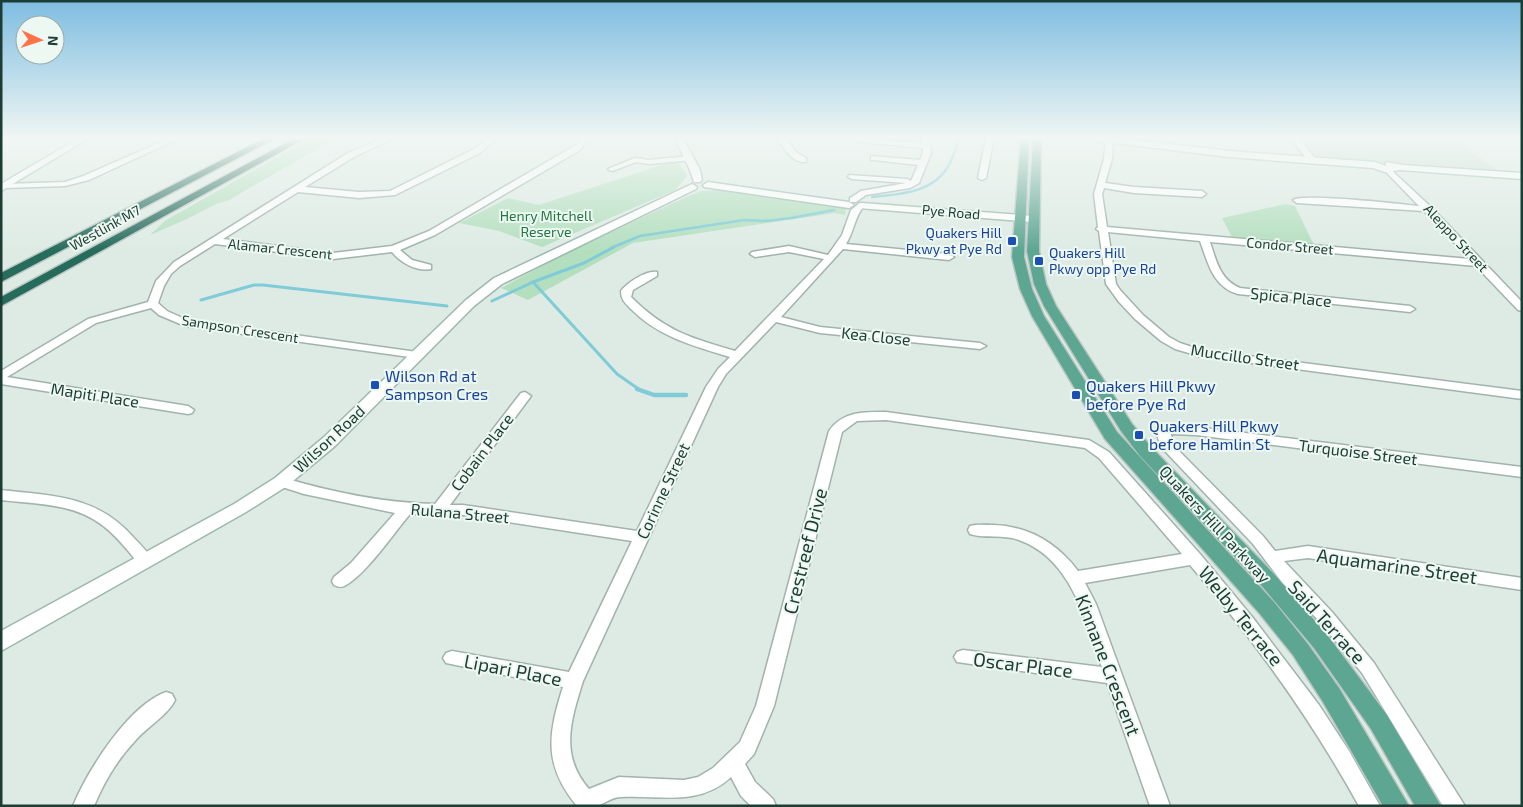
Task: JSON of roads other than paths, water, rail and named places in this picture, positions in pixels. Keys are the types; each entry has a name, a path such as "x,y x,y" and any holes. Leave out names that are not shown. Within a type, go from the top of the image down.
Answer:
{"highway":[{"name":"Westlink M7","path":"1,278 199,176"},
{"name":"Westlink M7","path":"1,302 233,176"}],"main road":[{"name":"Quakers Hill Parkway","path":"1025,176 1026,219 1040,284 1050,306 1107,400 1146,452 1268,580 1321,642 1379,722 1429,806"},
{"name":"Quakers Hill Parkway","path":"1032,176 1018,257 1026,289 1038,316 1098,417 1130,458 1267,608 1300,649 1332,695 1396,806"}],"street":[{"path":"3,187 22,176"},
{"path":"3,187 65,184 90,176"},
{"path":"1,378 92,322 152,304 160,280 167,271 319,176"},
{"path":"298,189 382,196 426,176"},
{"name":"Alamar Crescent","path":"214,241 333,256 394,249 440,229 530,176"},
{"path":"693,176 695,184"},
{"path":"856,203 864,193 907,186 916,181 918,176"},
{"name":"Muccillo Street","path":"1103,176 1098,194 1110,284 1118,297 1165,339 1185,349 1199,353 1522,395"},
{"name":"Aleppo Street","path":"1399,176 1522,308"},
{"path":"852,177 916,181"},
{"path":"65,184 70,192"},
{"name":"Wilson Road","path":"1,642 240,508 281,482 323,447 470,303 498,281 695,184 701,188 708,185"},
{"name":"Pye Road","path":"708,185 882,207 1026,219"},
{"path":"1100,185 1134,190 1202,194"},
{"path":"1298,200 1428,209"},
{"name":"Corinne Street","path":"588,803 572,784 563,766 560,746 562,724 574,681 712,387 722,372 841,246 847,235 856,203"},
{"name":"Condor Street","path":"1102,229 1479,263"},
{"name":"Spica Place","path":"1204,239 1221,282 1228,288 1238,291 1410,309"},
{"path":"841,246 949,257"},
{"path":"394,249 402,259 410,264 428,267"},
{"path":"755,254 789,250 830,258"},
{"path":"653,274 629,288 626,292 626,298 666,331 680,338 738,356"},
{"name":"Sampson Crescent","path":"152,304 163,313 185,322 417,355"},
{"name":"Kea Close","path":"773,318 820,330 980,346"},
{"name":"Mapiti Place","path":"1,378 188,410"},
{"name":"Cobain Place","path":"439,509 525,396"},
{"name":"Crestreef Drive","path":"588,803 602,792 619,786 684,790 701,786 720,775 747,748 765,706 836,431 843,422 854,417 886,416 1089,444"},
{"name":"Turquoise Street","path":"1165,430 1196,431 1522,472"},
{"name":"Said Terrace","path":"1165,430 1163,436 1176,456 1353,647 1455,806"},
{"name":"Welby Terrace","path":"1089,444 1104,455 1195,558 1280,662 1332,739 1370,806"},
{"name":"Rulana Street","path":"281,482 376,505 406,509 439,509 533,520 641,537"},
{"path":"1,495 73,505 92,510 115,528 145,560"},
{"path":"340,581 357,567 406,509"},
{"name":"Kinnane Crescent","path":"975,530 1010,532 1039,542 1060,559 1075,578 1088,604 1112,676 1160,806"},
{"name":"Aquamarine Street","path":"1272,558 1308,552 1522,584"},
{"path":"1075,578 1195,558"},
{"name":"Oscar Place","path":"963,657 1112,676"},
{"name":"Lipari Place","path":"452,658 574,681"},
{"path":"83,806 94,781 114,750 141,719 166,700"},
{"path":"734,763 748,789 766,806"}],"waterway":[{"path":"872,197 916,190 936,181 941,176"},
{"path":"611,248 640,236 744,220 766,221 791,218 834,210"},
{"path":"533,282 584,263 614,247"},
{"path":"492,301 533,282"},
{"path":"533,282 617,374 640,390"},
{"path":"201,300 254,285 263,285 447,306"},
{"path":"637,389 654,395 686,395"}],"place":[{"name":"Quakers Hill Pkwy at Pye Rd","path":"1012,241"},
{"name":"Quakers Hill Pkwy opp Pye Rd","path":"1039,261"},
{"name":"Wilson Rd at Sampson Cres","path":"375,385"},
{"name":"Quakers Hill Pkwy before Pye Rd","path":"1076,395"},
{"name":"Quakers Hill Pkwy before Hamlin St","path":"1139,435"}],"park label":[{"name":"Henry Mitchell Reserve","path":"546,224"}]}
